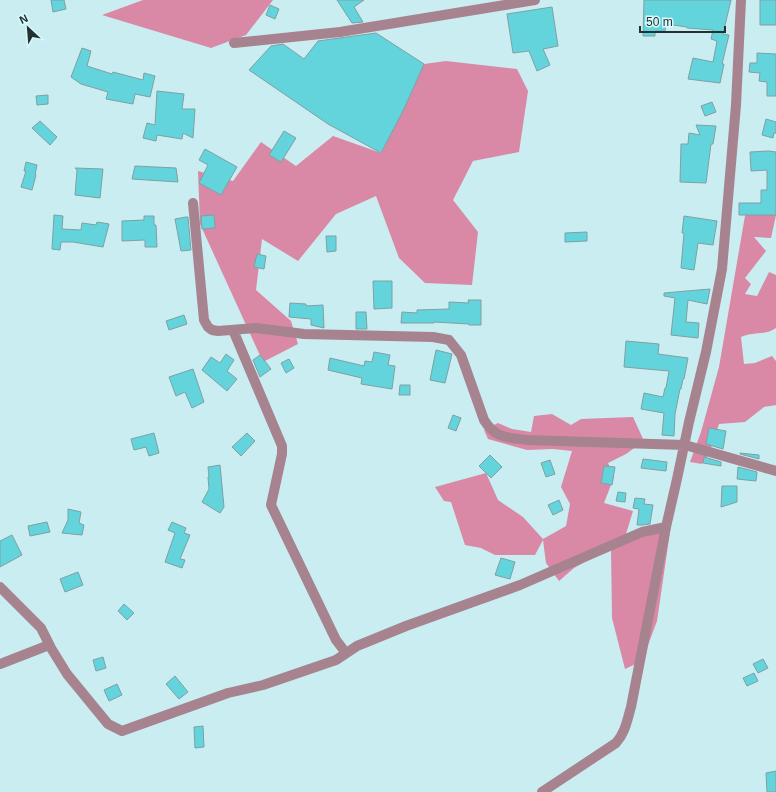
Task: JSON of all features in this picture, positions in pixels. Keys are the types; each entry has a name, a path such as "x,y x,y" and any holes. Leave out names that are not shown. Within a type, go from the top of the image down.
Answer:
{"street":[{"path":"234,43 340,32 535,0"},
{"path":"542,792 616,743 625,729 631,707 666,527 706,352 722,269 736,105 741,0"},
{"path":"193,202 204,320 208,327 212,330 218,331 256,328 304,334 432,337 449,340 461,355 484,420 489,428 501,437 527,440 685,445 776,471"},
{"path":"233,330 282,446 282,454 271,505 336,640 346,653"},
{"path":"0,587 41,628 49,645 67,674 108,724 122,731 228,693 263,685 336,660 357,646 406,626 520,585 636,534 652,529 666,527"},
{"path":"0,664 49,645"}],"shaded area":[{"path":"143,0 273,0 246,35 211,48 102,15"},
{"path":"446,61 517,69 528,91 519,152 473,161 453,200 478,232 472,285 425,283 399,258 376,196 336,214 298,261 262,239 256,290 291,321 298,344 263,362 200,224 198,171 233,181 261,142 296,166 333,136 381,153 424,64"},
{"path":"746,210 776,215 771,238 754,237 766,251 745,278 751,284 745,294 757,296 769,272 776,275 776,328 768,332 750,334 741,337 744,364 755,363 772,356 776,361 776,405 764,407 745,422 719,424 709,454 702,464 690,462 701,432 719,367"},
{"path":"552,414 571,425 581,419 633,417 644,441 626,454 608,463 614,477 604,503 633,511 626,534 599,554 574,568 559,581 546,563 543,540 535,555 495,555 481,548 465,545 451,502 444,501 435,487 486,473 498,500 523,517 543,539 566,526 570,504 561,487 572,451 553,449 527,450 488,439 484,430 498,423 512,429 531,432 534,416"},
{"path":"671,525 657,621 642,661 625,669 612,618 611,549"}],"building":[{"path":"51,0 64,0 66,9 53,12"},
{"path":"337,0 364,0 354,7 363,22 352,23"},
{"path":"644,0 731,0 723,34 729,35 722,64 724,64 720,83 688,79 693,58 713,62 717,41 711,39 713,30 687,28 666,24 665,31 655,31 655,36 643,36"},
{"path":"760,0 776,0 776,25 760,25"},
{"path":"270,5 279,9 275,19 266,15"},
{"path":"552,7 558,46 543,49 550,65 537,71 529,51 513,53 507,14"},
{"path":"376,33 424,64 404,109 381,153 328,124 249,70 271,46 283,44 304,59 318,41"},
{"path":"82,48 91,51 87,66 112,74 113,72 143,80 144,73 155,76 150,97 135,94 133,104 106,99 108,92 81,84 71,77"},
{"path":"757,53 776,54 776,96 767,96 767,82 759,81 760,73 749,72 750,63 757,63"},
{"path":"157,91 184,94 182,109 195,109 193,138 183,133 182,139 157,135 156,141 143,138 147,123 155,125"},
{"path":"48,95 48,104 37,105 36,96"},
{"path":"712,102 716,112 705,116 701,106"},
{"path":"766,119 776,122 776,133 774,133 773,138 762,135"},
{"path":"40,121 57,137 50,145 32,128"},
{"path":"696,125 716,126 713,144 711,144 706,183 680,182 681,144 688,144 689,133 700,135"},
{"path":"284,131 296,138 281,162 269,155"},
{"path":"205,149 237,167 221,195 199,183 208,165 199,160"},
{"path":"750,152 776,152 776,215 739,215 739,203 761,203 761,190 767,190 767,170 751,171"},
{"path":"26,162 37,165 32,190 21,187 26,171 24,171"},
{"path":"135,166 176,168 178,182 132,179"},
{"path":"75,168 103,169 100,198 75,195 77,170"},
{"path":"54,215 63,216 62,229 81,230 82,223 96,225 97,222 109,224 103,247 73,242 61,242 60,250 52,249"},
{"path":"214,215 215,228 202,229 201,216"},
{"path":"144,216 154,216 157,247 145,247 145,240 122,241 122,221 144,220"},
{"path":"684,216 717,221 713,245 698,243 694,270 681,268"},
{"path":"188,217 191,250 181,251 175,219"},
{"path":"587,232 587,241 565,242 565,233"},
{"path":"326,236 336,236 336,251 327,252"},
{"path":"257,254 266,256 264,269 254,267"},
{"path":"373,281 392,281 392,308 374,309"},
{"path":"710,289 707,304 688,300 686,322 699,323 698,338 671,335 675,298 664,296 664,293"},
{"path":"468,300 481,300 481,325 434,322 401,323 402,312 417,313 417,310 449,309 449,302 469,303"},
{"path":"290,303 306,304 306,306 323,305 324,328 311,325 311,319 289,317"},
{"path":"356,312 366,312 367,329 356,329"},
{"path":"184,315 187,324 169,330 166,321"},
{"path":"626,341 659,344 658,354 688,358 675,414 674,436 662,435 664,413 641,409 644,393 663,397 669,371 624,367"},
{"path":"436,350 452,354 445,383 430,380"},
{"path":"374,352 390,355 388,365 395,366 392,389 361,384 362,378 328,370 330,358 364,366 365,361 372,362"},
{"path":"226,354 234,360 227,371 237,379 227,391 202,370 211,357 220,363"},
{"path":"260,355 271,369 260,377 253,360"},
{"path":"289,359 294,368 286,373 281,363"},
{"path":"193,369 204,402 192,408 185,392 176,396 169,377"},
{"path":"400,385 410,385 410,395 399,395"},
{"path":"453,415 461,418 456,431 448,428"},
{"path":"709,428 726,431 723,449 706,444"},
{"path":"154,433 159,453 149,456 146,447 134,450 131,439"},
{"path":"247,433 255,441 241,456 232,447"},
{"path":"740,454 759,455 759,459"},
{"path":"490,455 502,467 491,478 479,466"},
{"path":"704,457 721,462 721,466 703,463"},
{"path":"643,459 667,462 666,471 641,468"},
{"path":"550,460 555,474 546,477 541,463"},
{"path":"220,465 224,507 220,513 202,502 209,489 208,467"},
{"path":"604,466 615,467 612,485 601,483"},
{"path":"738,467 757,472 756,481 737,479"},
{"path":"722,486 737,486 737,502 721,507"},
{"path":"618,492 626,493 625,502 616,501"},
{"path":"635,498 645,499 644,504 653,505 650,524 637,525 639,509 633,508"},
{"path":"559,500 563,510 553,515 548,505"},
{"path":"68,509 81,512 79,523 84,525 82,535 62,533 68,520"},
{"path":"47,522 50,532 30,536 28,526"},
{"path":"172,522 186,528 184,533 190,535 180,559 185,560 182,568 165,562 175,533 168,530"},
{"path":"12,535 22,555 0,567 0,541"},
{"path":"501,558 515,562 510,579 495,575"},
{"path":"78,572 83,585 65,592 60,579"},
{"path":"124,604 134,613 127,620 118,611"},
{"path":"103,657 106,668 96,671 93,660"},
{"path":"763,659 768,668 758,673 753,664"},
{"path":"754,673 758,681 747,686 743,678"},
{"path":"175,676 188,692 179,699 166,684"},
{"path":"117,684 122,695 109,701 104,690"},
{"path":"203,726 204,747 195,748 194,727"},
{"path":"776,771 776,792 767,792 766,773"}]}
